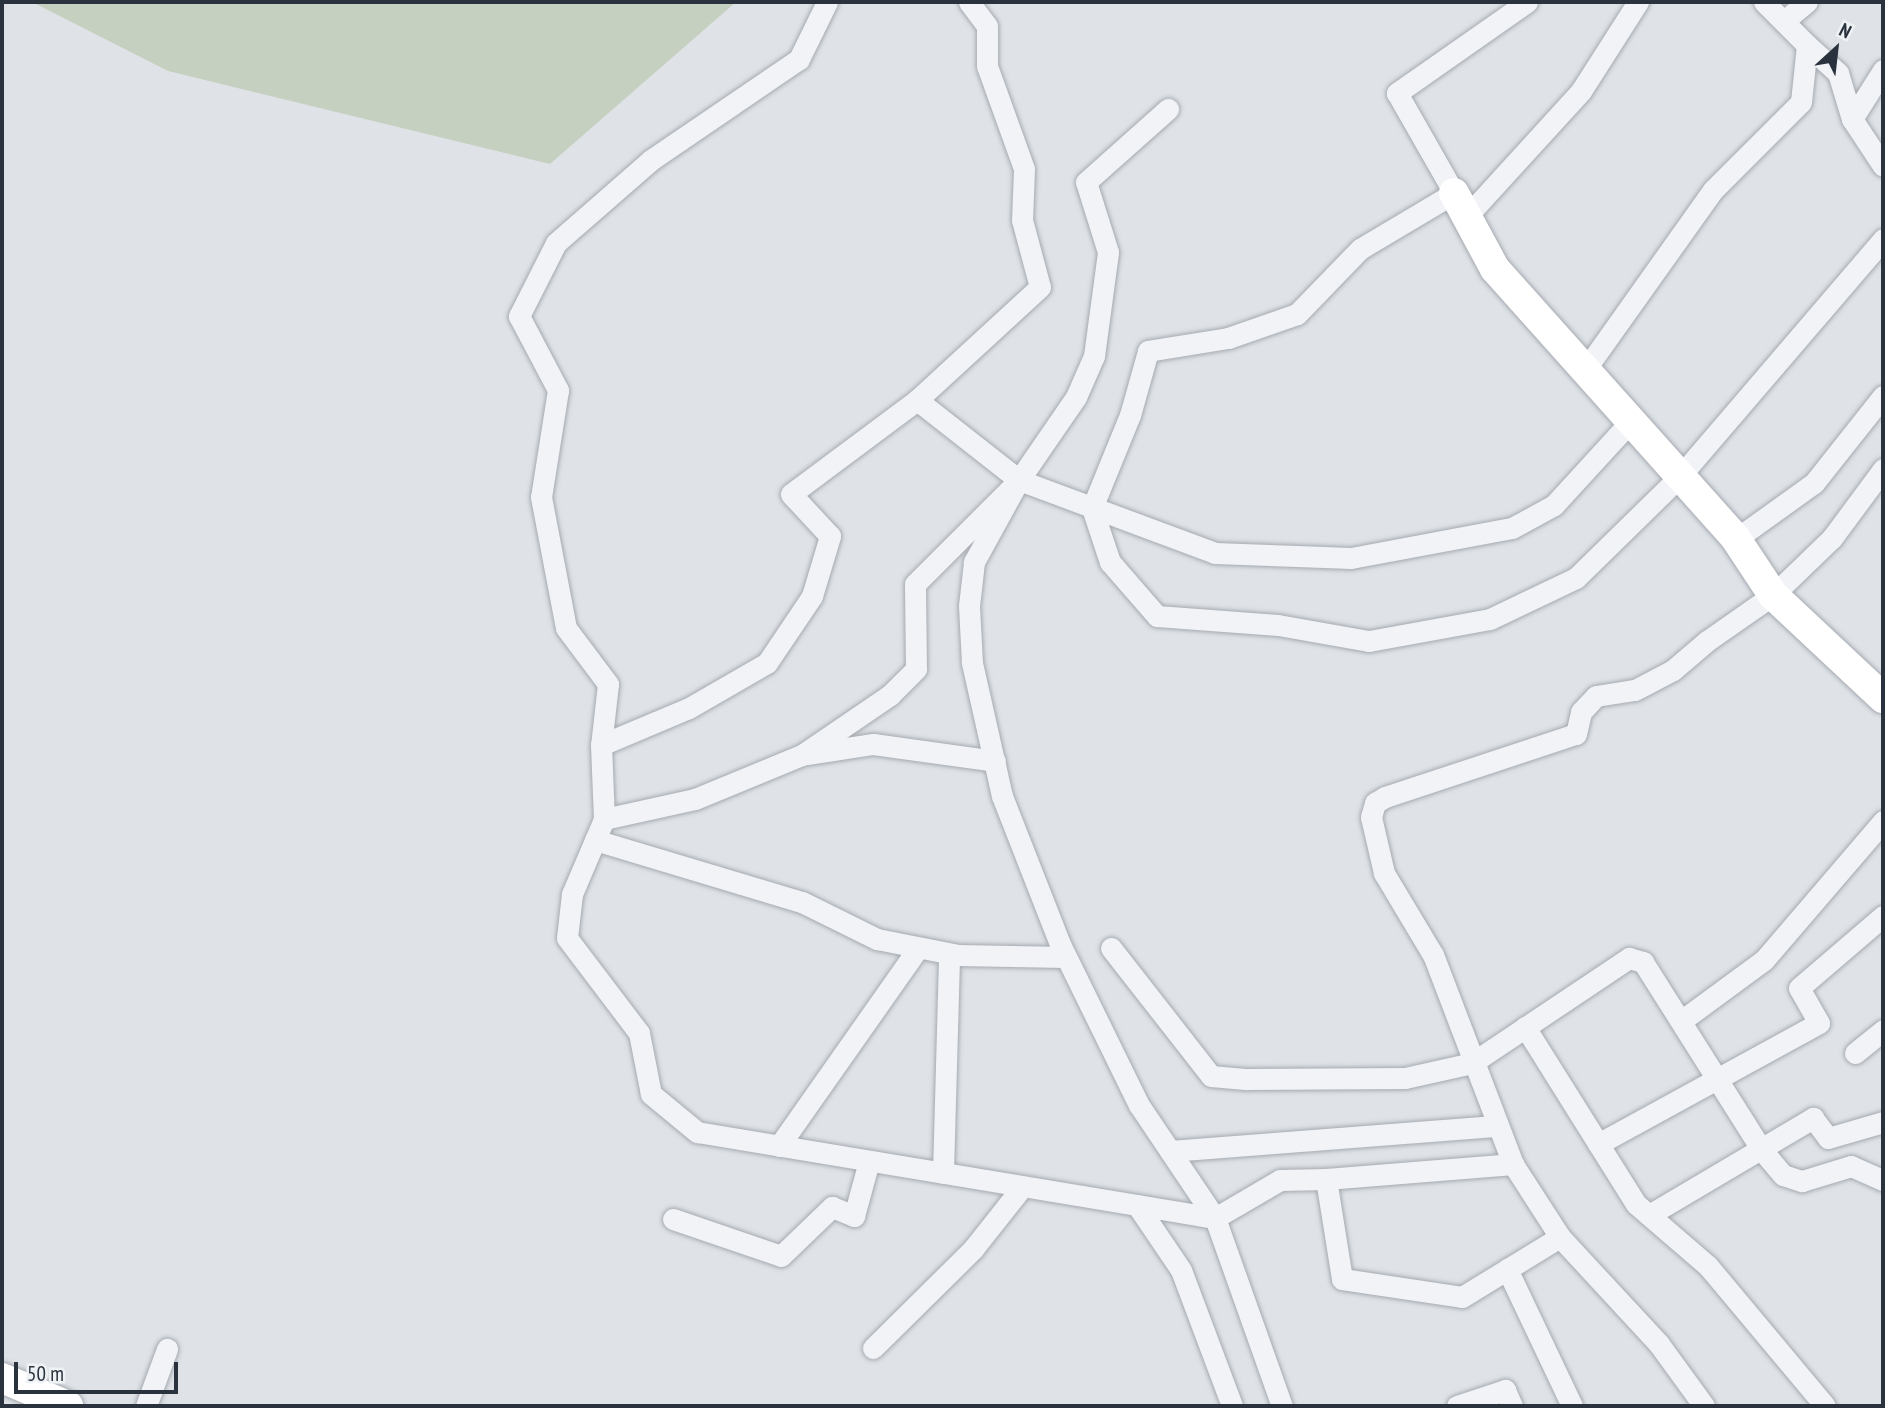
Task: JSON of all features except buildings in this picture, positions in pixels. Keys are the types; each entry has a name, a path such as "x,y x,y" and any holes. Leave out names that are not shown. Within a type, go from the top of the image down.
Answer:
{"street":[{"path":"827,2 799,59 651,160 556,243 519,316 558,390 541,497 566,628 608,684 601,745 604,818 572,894 567,938 639,1033 651,1094 697,1132 1215,1218 1280,1180 1326,1179 1513,1164"},
{"path":"601,745 689,708 766,663 812,596 830,536 791,494 917,400 1040,286 1022,220 1024,169 987,66 987,26 969,2"},
{"path":"1527,2 1397,93 1495,269 1736,539 1773,595 1883,698"},
{"path":"1638,2 1581,91 1460,205 1360,248 1297,314 1228,338 1148,351 1130,415 1092,508 1110,562 1157,616 1278,625 1368,641 1490,619 1576,578 1681,475 1883,239"},
{"path":"1764,2 1838,73 1852,119 1883,166"},
{"path":"1784,21 1807,2"},
{"path":"1585,370 1713,190 1801,102 1807,44"},
{"path":"1852,119 1881,78"},
{"path":"1168,109 1086,182 1108,252 1094,356 1076,397 1019,480 974,562 969,606 972,663 1002,796 1066,957 1139,1105 1215,1218 1282,1406"},
{"path":"1736,539 1814,484 1883,396"},
{"path":"917,400 1019,480 1215,553 1351,558 1512,528 1554,505 1630,422"},
{"path":"1704,1406 1659,1344 1560,1237 1513,1164 1472,1063 1433,955 1384,873 1371,817 1375,803 1576,734 1581,712 1596,696 1635,690 1673,670 1706,640 1773,595 1832,538 1883,469"},
{"path":"604,818 695,799 802,755 890,695 916,669 915,584 1019,480"},
{"path":"802,755 873,744 995,761"},
{"path":"1681,1021 1764,960 1883,821"},
{"path":"595,840 802,902 877,939 949,954 1066,957"},
{"path":"1598,1144 1718,1081 1819,1023 1800,988 1883,916"},
{"path":"779,1146 918,947"},
{"path":"1111,948 1210,1076 1405,1077 1472,1063 1629,958 1643,962 1761,1149 1783,1175 1802,1181 1852,1166 1883,1180"},
{"path":"943,1173 949,954"},
{"path":"1525,1027 1636,1204 1708,1266 1825,1406"},
{"path":"1855,1053 1883,1030"},
{"path":"1649,1215 1813,1118 1828,1138 1883,1122"},
{"path":"1170,1151 1498,1126"},
{"path":"673,1219 781,1255 832,1207 854,1216 869,1161"},
{"path":"1326,1179 1342,1279 1462,1297 1560,1237"},
{"path":"873,1348 973,1250 1023,1186"},
{"path":"1137,1205 1181,1270 1232,1406"},
{"path":"1507,1269 1572,1406"},
{"path":"146,1406 167,1349"},
{"path":"2,1378 68,1406"},
{"path":"1457,1406 1505,1390 1512,1406"}],"green space":[{"path":"32,2 736,2 550,164 168,71"}]}
